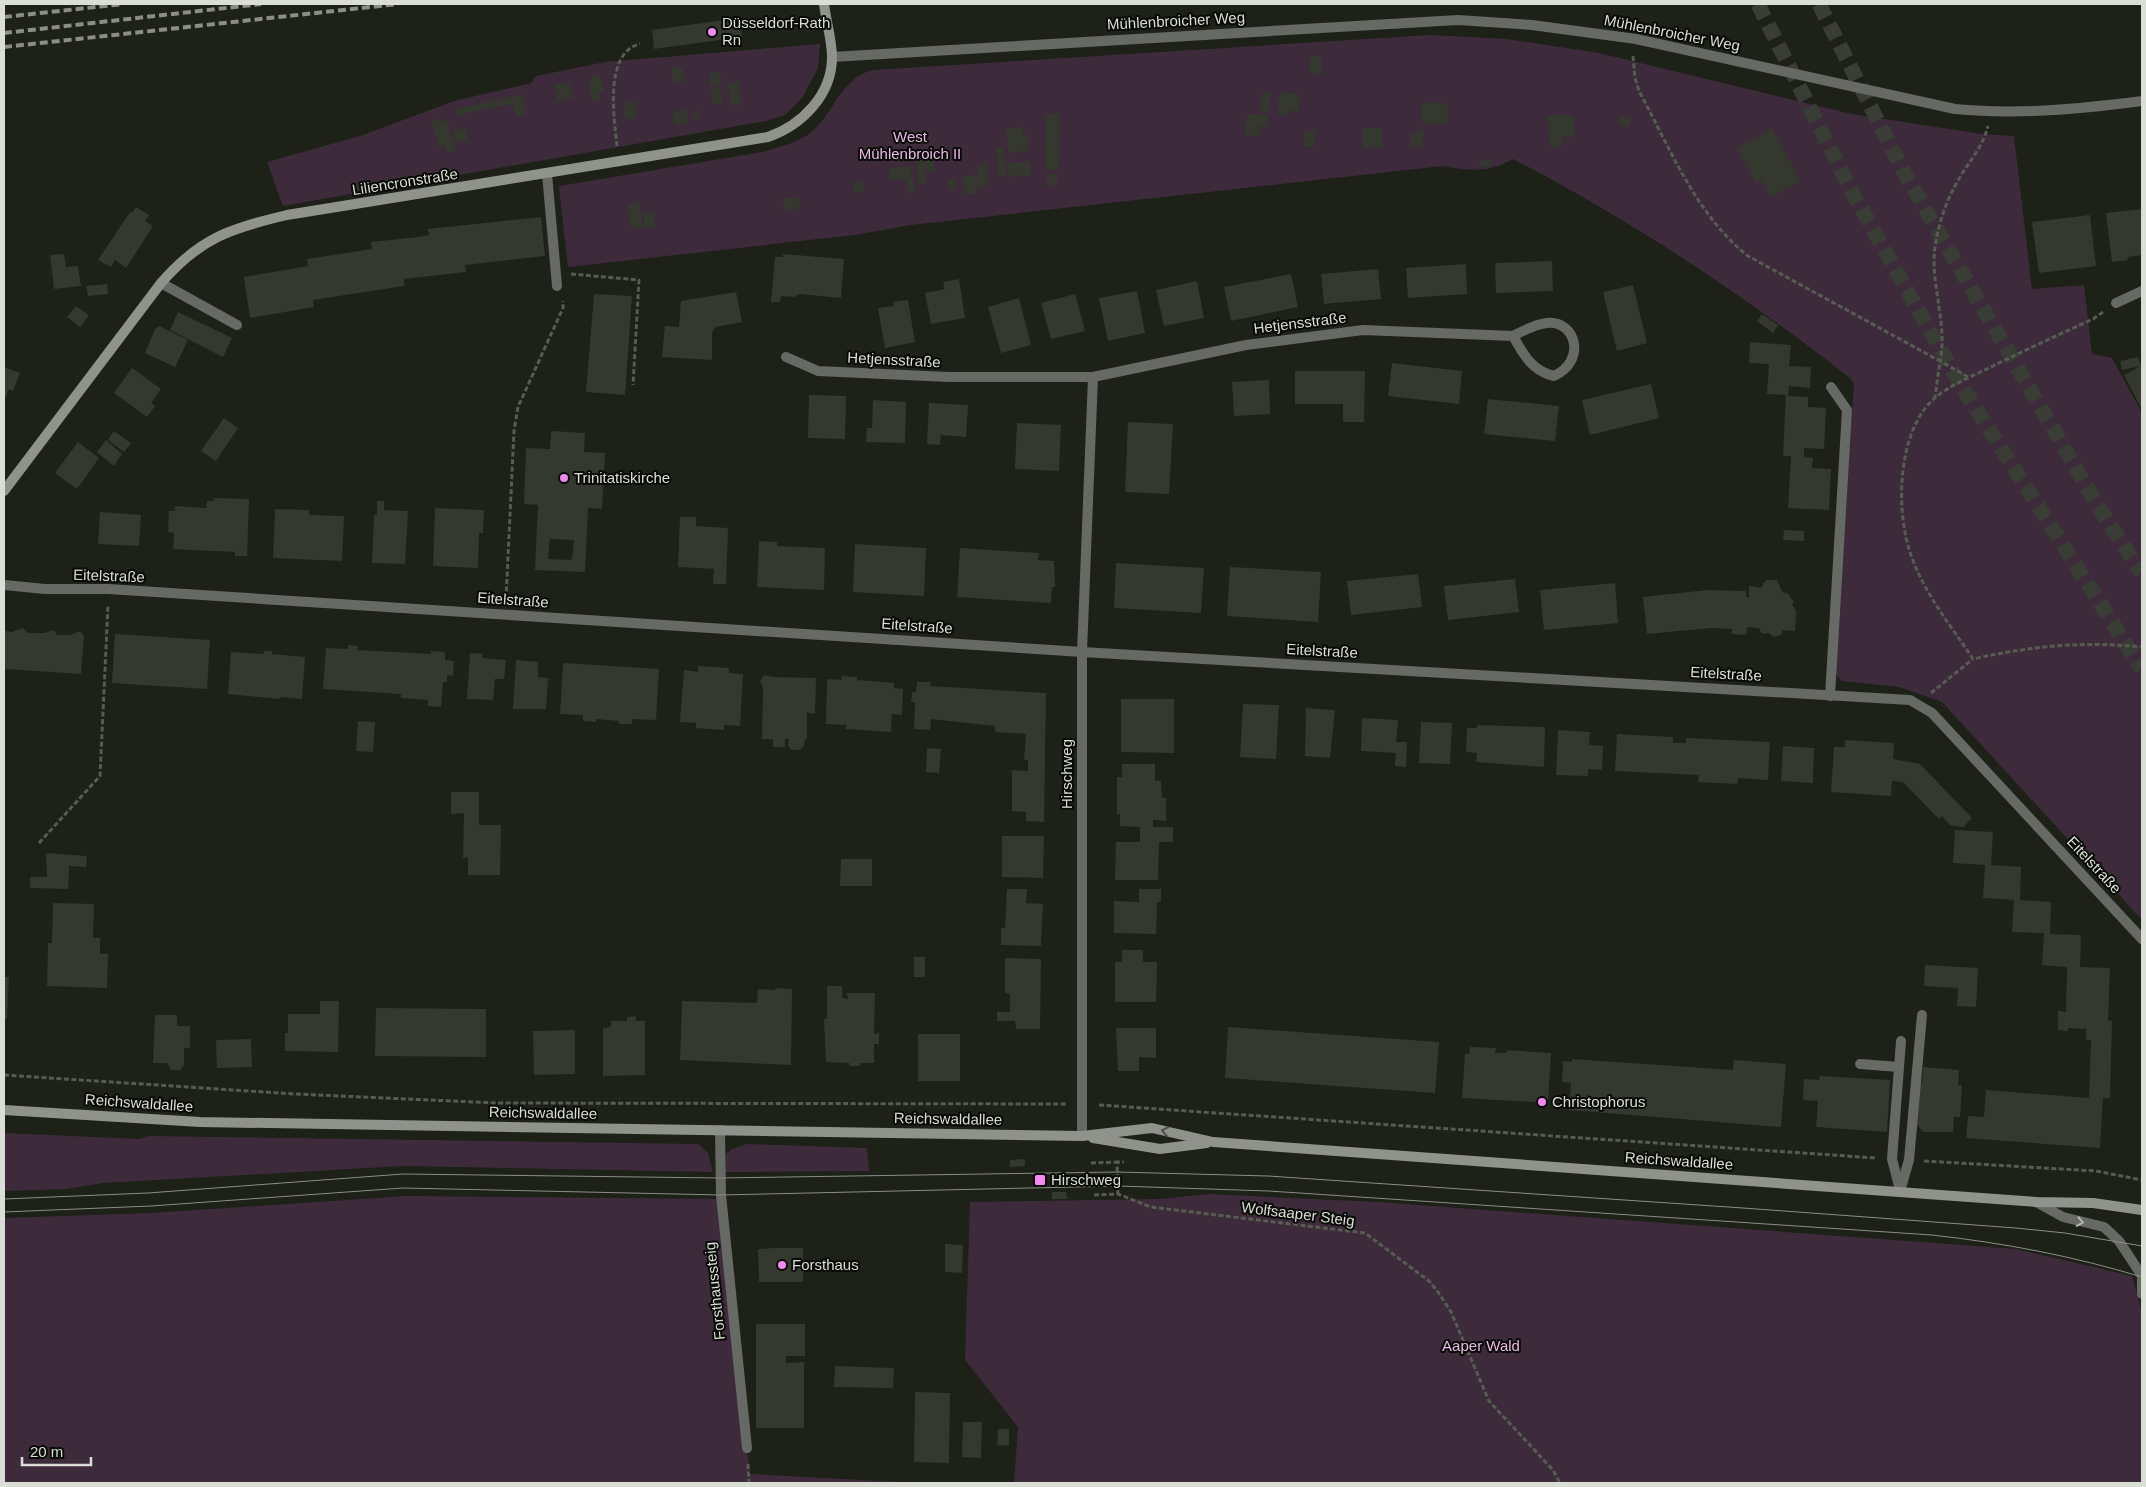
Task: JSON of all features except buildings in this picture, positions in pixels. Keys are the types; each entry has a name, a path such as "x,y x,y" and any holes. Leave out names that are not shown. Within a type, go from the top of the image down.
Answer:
{"main road":[{"name":"Liliencronstraße","path":"4,491 161,283 191,252 246,225 287,215 768,137 781,132 805,116 816,103 826,84 832,57 824,4"},
{"name":"Reichswaldallee","path":"4,1110 200,1122 1082,1136 1152,1128 1213,1142 2036,1202 2093,1203 2142,1210"},
{"name":"Reichswaldallee","path":"1082,1136 1160,1149 1213,1142"}],"street":[{"name":"Mühlenbroicher Weg","path":"832,57 1458,20 1532,25 1636,39 1955,109 1992,112 2051,111 2142,101"},
{"path":"547,174 557,286"},
{"path":"161,283 237,325"},
{"path":"2116,303 2142,291"},
{"name":"Hetjensstraße","path":"786,357 818,371 949,377 1093,377 1246,345 1363,330 1513,336 1546,323 1556,324 1564,328 1571,336 1575,348 1574,358 1563,372 1554,376 1547,374 1534,367 1525,357 1513,336"},
{"path":"1082,652 1093,377"},
{"path":"1830,696 1847,410 1831,387"},
{"name":"Eitelstraße","path":"4,585 45,589 108,589 1082,652 1910,700 1920,704 1932,713 2142,939"},
{"name":"Hirschweg","path":"1082,652 1082,1136"},
{"path":"1900,1191 1909,1160 1922,1015"},
{"path":"1900,1191 1892,1159 1901,1042"},
{"path":"1860,1064 1899,1068"},
{"name":"Forsthaussteig","path":"720,1130 721,1195 746,1448"},
{"path":"2036,1202 2063,1217 2104,1227 2119,1242 2142,1272 2142,1294"}],"path":[{"path":"1636,39 1633,62 1639,91 1690,186 1711,221 1724,235 1748,256 1969,378"},
{"path":"619,162 614,96 618,63 632,46 640,44"},
{"path":"1935,398 1943,348 1935,282 1935,249 1942,215 1955,185 1984,142 1992,112"},
{"path":"556,273 639,280 633,385"},
{"path":"506,615 515,423 518,407 563,308 564,299"},
{"path":"1973,659 1934,602 1910,554 1903,512 1902,480 1909,442 1923,413 1935,398 1969,378 2092,320 2116,303"},
{"path":"39,843 100,776 108,589"},
{"path":"1920,704 1941,683 1973,659 2049,645 2116,644 2142,647"},
{"path":"1091,1163 1117,1162"},
{"name":"Wolfsaaper Steig","path":"1094,1195 1118,1194 1151,1207 1365,1233 1429,1280 1451,1312 1488,1401 1553,1470 1560,1483"}],"green space":[{"name":"West Mühlenbroich II","path":"1430,35 1507,39 1599,53 1852,114 1982,134 2014,136 2032,289 2084,285 2092,354 2112,358 2142,413 2142,920 1942,702 1899,687 1842,681 1832,669 1854,384 1851,379 1770,318 1687,261 1602,208 1513,159 1496,167 1479,170 1443,166 911,225 855,235 568,267 559,186 762,152 790,144 806,136 815,128 852,81 861,74 873,70"},
{"path":"820,44 818,68 802,98 785,115 766,121 283,206 267,162 360,136 454,101 531,83 536,76 605,62"},
{"path":"4,1133 139,1139 148,1136 699,1144 708,1153 713,1172 403,1166 103,1183 67,1189 4,1191"},
{"path":"747,1144 867,1148 869,1171 725,1172 726,1154 732,1149"},
{"name":"Aaper Wald","path":"1209,1194 1378,1202 2016,1249 2132,1276 2142,1312 2142,1483 1014,1483 1018,1427 965,1360 970,1202 1158,1199"},
{"path":"406,1196 719,1199 750,1474 921,1483 4,1483 4,1218 152,1213"}],"tunnel":[{"path":"1758,4 1852,192 1957,379 2142,669"},
{"path":"1819,4 1903,171 2098,506 2142,573"}],"tram line":[{"path":"4,1199 148,1193 403,1174 720,1178 1117,1172 1268,1176 1743,1208 2016,1228 2065,1233 2142,1246"},
{"path":"4,1212 151,1206 403,1188 721,1195 1118,1186 1269,1191 1932,1235 2038,1251 2142,1277"}],"railway":[{"path":"4,17 123,4"},
{"path":"4,33 261,4"},
{"path":"4,47 398,4"}],"place":[{"name":"Düsseldorf-Rath Rn","path":"712,32"},
{"name":"Trinitatiskirche","path":"564,478"},
{"name":"Christophorus","path":"1542,1102"},
{"name":"Hirschweg","path":"1040,1180"},
{"name":"Forsthaus","path":"782,1265"}]}
